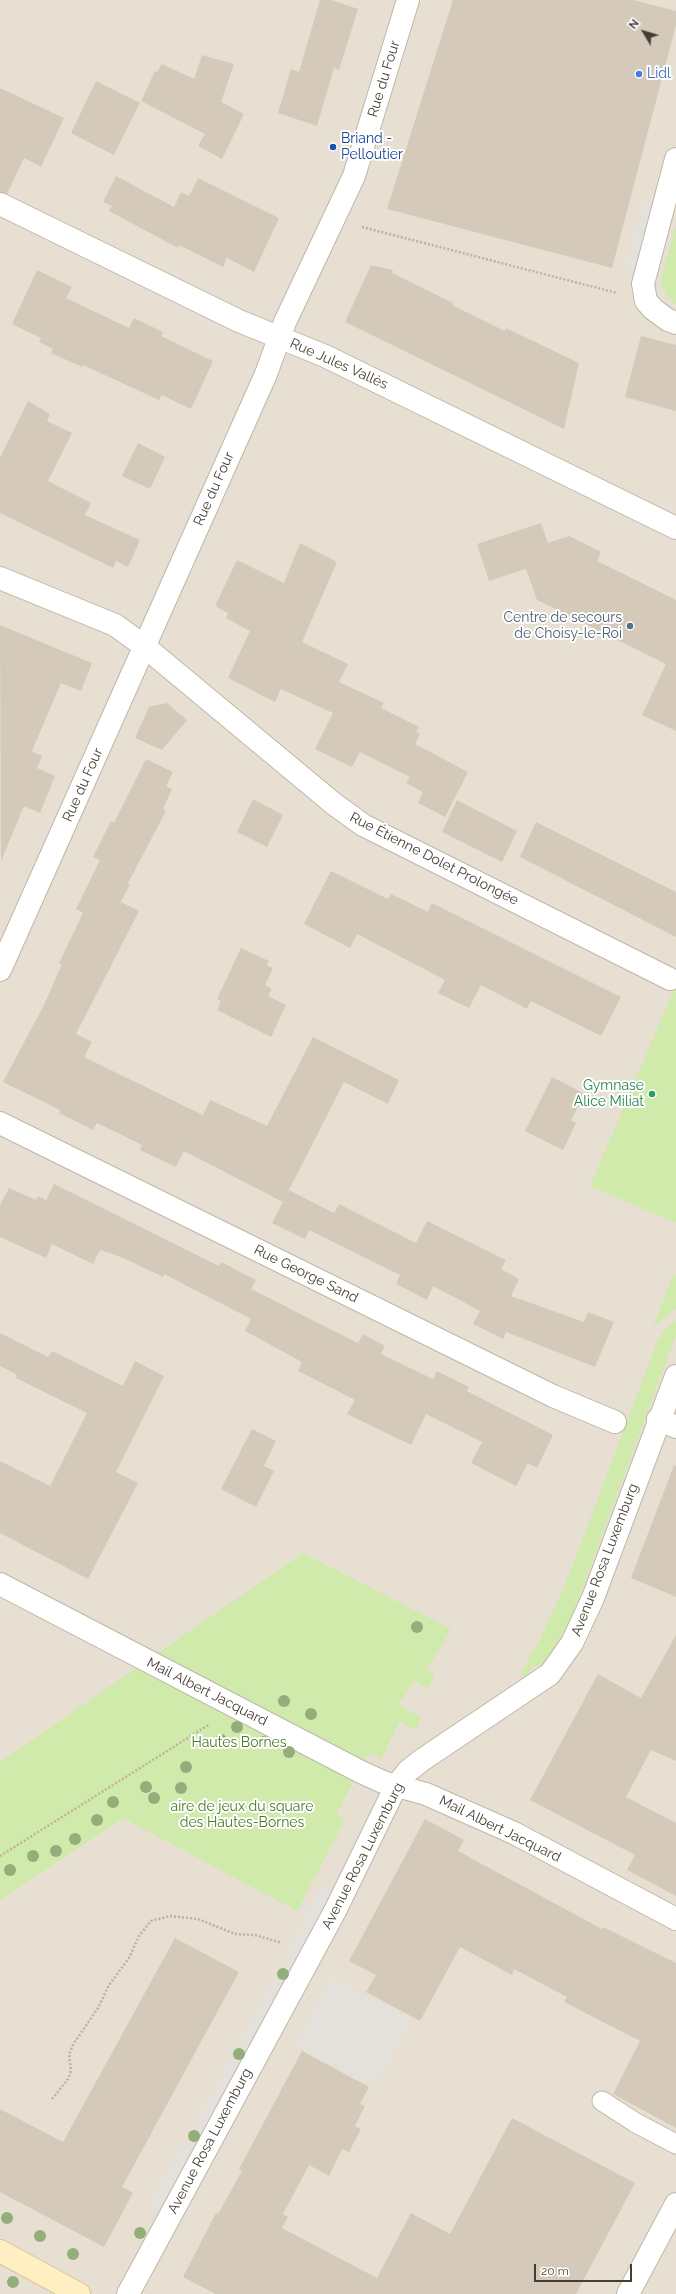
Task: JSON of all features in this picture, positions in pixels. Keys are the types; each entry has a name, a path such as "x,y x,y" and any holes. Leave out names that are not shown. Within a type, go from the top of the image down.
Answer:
{"street":[{"name":"Rue du Four","path":"0,970 266,374 279,338 354,176 408,0"},
{"path":"676,159 642,284 646,300 661,315 676,323"},
{"name":"Rue Jules Vallès","path":"0,204 239,320 325,356 676,528"},
{"name":"Rue Étienne Dolet Prolongée","path":"0,578 115,624 144,646 350,816 670,979"},
{"name":"Rue George Sand","path":"0,1123 553,1396 615,1422"},
{"name":"Avenue Rosa Luxemburg","path":"128,2294 335,1911 396,1786 408,1770 550,1674 572,1643 593,1598 667,1423 676,1376"},
{"name":"Mail Albert Jacquard","path":"0,1584 361,1772 396,1786 426,1794 514,1833 676,1918"},
{"path":"628,2294 676,2204"},
{"path":"0,2251 79,2294"}],"lane":[{"path":"602,2101 636,2123 676,2144"}],"path":[{"path":"335,218 646,300"},
{"path":"0,1856 237,1707"},
{"path":"52,2098 71,2071 70,2054 74,2043 93,2016 109,1985 129,1958 139,1936 151,1921 170,1916 198,1919 235,1934 254,1935 282,1943"}],"shaded area":[{"path":"0,0 676,0 676,2294 0,2294"},
{"path":"645,196 654,199 635,271 625,268"},
{"path":"321,1888 332,1892 292,1967 283,1962 306,1920 303,1918"},
{"path":"332,1977 411,2020 374,2087 296,2045"},
{"path":"275,1978 284,1983 248,2048 239,2043"},
{"path":"230,2059 239,2064 203,2130 194,2125"},
{"path":"185,2141 194,2146 158,2211 148,2205"}],"green space":[{"path":"676,224 676,304 667,297 661,282"},
{"name":"Gymnase Alice Miliat","path":"676,985 676,1223 590,1186"},
{"path":"676,1274 676,1309 653,1327 672,1278"},
{"path":"676,1320 676,1335 567,1630 547,1658 538,1667 533,1665 526,1678 520,1674 542,1635 569,1575 657,1342 664,1331"},
{"name":"Hautes Bornes","path":"303,1553 451,1629 427,1670 435,1676 428,1689 414,1681 399,1704 421,1718 415,1730 400,1721 381,1759 369,1753 336,1814 345,1820 297,1911 123,1818 0,1900 0,1762"}],"building":[{"path":"320,0 331,0 358,9 339,70 334,68 317,126 278,113 291,69 299,72"},
{"path":"453,0 633,0 676,11 676,25 612,268 387,209"},
{"path":"202,55 234,64 221,102 244,114 222,159 198,146 205,134 141,101 155,71 157,72 162,64 194,79"},
{"path":"96,81 140,103 114,155 71,133"},
{"path":"0,88 64,118 41,167 24,158 7,194 0,192"},
{"path":"116,176 174,207 181,192 189,196 198,178 279,218 254,272 227,258 223,267 179,245 178,248 109,211 112,206 103,202"},
{"path":"371,265 393,270 392,273 453,303 452,305 505,331 506,328 579,363 564,429 345,322"},
{"path":"37,270 72,287 66,298 129,328 134,318 163,332 161,336 213,361 191,409 162,395 159,400 83,365 82,367 51,353 53,349 39,342 41,338 12,324"},
{"path":"641,336 676,345 676,411 625,397"},
{"path":"28,401 50,414 47,421 72,433 48,481 91,503 85,515 140,540 128,567 116,561 113,568 0,513 0,458"},
{"path":"138,443 165,457 150,489 122,476"},
{"path":"541,523 548,543 569,536 601,552 597,561 676,600 676,731 642,715 666,664 537,600 526,569 489,581 477,544"},
{"path":"300,543 337,562 302,642 348,664 339,682 384,703 381,708 419,727 416,732 420,734 415,744 468,772 445,817 418,803 423,792 406,783 410,777 360,752 352,767 315,749 333,713 281,689 275,702 228,678 250,631 226,618 228,613 215,606 237,560 284,583"},
{"path":"0,625 92,663 81,691 61,683 32,751 42,756 37,768 55,776 40,813 24,806 1,861"},
{"path":"167,703 187,720 162,750 135,738 149,707"},
{"path":"146,759 173,772 166,786 172,789 163,809 166,811 128,883 130,884 121,902 139,911 76,1034 92,1042 84,1057 203,1115 210,1100 267,1126 313,1037 399,1080 388,1104 344,1082 289,1190 334,1213 339,1204 416,1243 427,1221 506,1260 501,1269 519,1279 511,1296 584,1322 588,1312 614,1322 595,1367 506,1332 503,1339 473,1324 480,1311 433,1286 427,1300 396,1284 400,1275 309,1230 305,1239 272,1223 283,1202 184,1151 176,1167 140,1150 142,1145 97,1123 93,1130 59,1113 60,1110 3,1082 44,1005 62,964 59,963 83,913 76,909 100,860 93,857 111,821 114,823"},
{"path":"253,799 283,815 267,847 237,832"},
{"path":"457,800 517,831 502,862 442,832"},
{"path":"536,822 676,892 676,937 520,857"},
{"path":"331,871 388,899 391,894 428,912 432,903 621,997 601,1036 531,1001 527,1009 481,985 469,1008 438,993 445,980 357,934 350,948 304,924"},
{"path":"241,948 269,961 267,965 273,968 265,985 272,989 268,996 286,1005 271,1037 217,1010 221,1001 217,999"},
{"path":"552,1077 585,1094 571,1120 576,1123 563,1150 525,1131"},
{"path":"54,1184 219,1266 221,1262 256,1280 251,1289 358,1343 363,1334 385,1346 381,1354 433,1379 437,1371 469,1387 467,1391 553,1435 537,1468 528,1463 516,1486 471,1463 482,1442 426,1414 411,1445 347,1414 355,1400 298,1371 302,1362 245,1331 251,1319 164,1274 163,1277 121,1257 100,1250 93,1264 52,1244 46,1258 0,1237 0,1205 9,1188 36,1200 38,1196 46,1200"},
{"path":"0,1333 48,1357 52,1351 123,1386 135,1361 164,1376 116,1472 138,1483 88,1579 0,1533 0,1461 50,1486 87,1413 16,1378 17,1375 0,1366"},
{"path":"252,1429 276,1441 264,1466 274,1471 256,1507 221,1489"},
{"path":"674,1465 676,1466 676,1597 631,1578"},
{"path":"676,1635 676,1761 651,1750 626,1797 676,1823 676,1896 627,1870 635,1855 530,1800 598,1674 641,1698"},
{"path":"425,1819 464,1840 458,1851 602,1929 603,1927 676,1963 676,2128 613,2094 640,2041 564,2002 567,1997 514,1969 512,1975 460,1947 420,2021 366,1992 376,1975 349,1961"},
{"path":"175,1938 239,1972 122,2187 133,2193 104,2247 0,2192 0,2109 63,2142"},
{"path":"302,2051 369,2087 360,2104 365,2106 355,2126 361,2129 349,2152 342,2149 329,2176 309,2165 283,2214 288,2217 282,2228 377,2278 411,2213 450,2234 512,2118 635,2183 576,2294 216,2294 183,2277 216,2213 218,2214 242,2171 239,2169"}],"place":[{"name":"Lidl","path":"639,74"},
{"name":"Briand - Pelloutier","path":"333,147"},
{"name":"Centre de secours de Choisy-le-Roi","path":"630,626"},
{"name":"Gymnase Alice Miliat","path":"652,1094"}],"park label":[{"name":"aire de jeux du square des Hautes-Bornes","path":"242,1816"}]}
